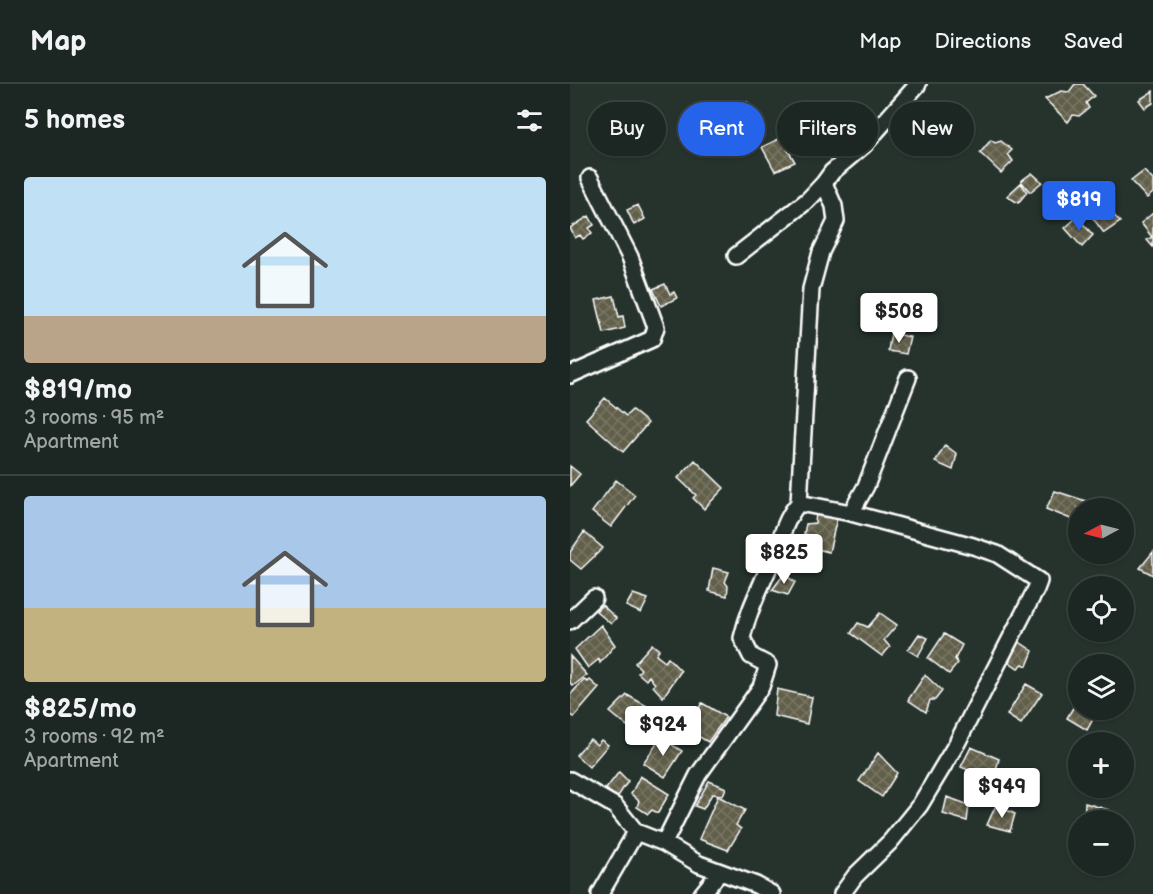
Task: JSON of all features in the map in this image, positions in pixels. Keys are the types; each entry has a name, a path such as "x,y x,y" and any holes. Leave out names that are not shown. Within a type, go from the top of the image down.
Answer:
{"street":[{"path":"736,256 808,200 832,172 864,145 901,106 918,84"},
{"path":"570,375 652,339 656,327 630,256 590,178"},
{"path":"663,843 698,775 761,687 768,665 751,656 742,638 750,606 775,553 789,514 799,502 811,289 820,252 836,221 834,206 824,183"},
{"path":"851,513 866,486 908,378"},
{"path":"799,502 851,513 973,546 997,554 1039,581 1020,623 992,672 957,743 925,796 890,842 855,876 842,894"},
{"path":"570,621 594,598"},
{"path":"570,780 615,806 636,832 663,843 699,864 756,885 772,894"},
{"path":"600,894 636,832"},
{"path":"702,894 720,872"}],"building":[{"path":"1075,84 1083,84 1094,96 1086,103 1089,108 1079,116 1073,115 1068,122 1045,99 1061,91 1069,92"},
{"path":"1153,91 1153,103 1145,108 1139,100"},
{"path":"777,140 777,156 792,156 795,162 775,171 765,153 765,146"},
{"path":"991,140 995,143 1001,141 1012,150 1008,154 1013,161 1001,173 980,153"},
{"path":"1144,171 1153,180 1153,193 1147,198 1131,181"},
{"path":"1032,173 1042,182 1030,192 1021,181"},
{"path":"1021,183 1027,192 1018,203 1007,196"},
{"path":"1107,199 1114,207 1111,212 1120,222 1104,233 1089,213"},
{"path":"638,205 645,219 634,225 627,210"},
{"path":"1153,213 1153,247 1147,240 1152,237 1141,223"},
{"path":"589,216 594,225 589,228 592,233 583,239 580,235 575,238 570,228"},
{"path":"1077,217 1093,235 1082,247 1065,228"},
{"path":"665,284 670,294 674,292 677,298 661,306 653,289"},
{"path":"614,296 619,317 623,316 625,328 604,333 596,300"},
{"path":"891,333 910,337 906,354 888,351"},
{"path":"605,398 626,416 632,410 648,423 623,452 586,419"},
{"path":"945,445 957,454 953,470 935,462"},
{"path":"695,460 724,488 704,509 693,498 696,495 678,478"},
{"path":"570,466 580,474 570,486"},
{"path":"616,480 635,495 611,527 592,512"},
{"path":"1055,491 1077,498 1068,498 1068,518 1046,509"},
{"path":"816,513 837,518 829,552 809,547 811,536 804,534 806,524 815,523"},
{"path":"584,532 603,548 581,569 570,560 570,552"},
{"path":"1153,552 1153,575 1140,568"},
{"path":"713,568 729,572 725,582 728,586 727,596 709,591"},
{"path":"784,574 795,582 788,595 772,590"},
{"path":"633,594 648,599 641,613 626,606"},
{"path":"602,605 616,618 611,624 596,611"},
{"path":"880,613 897,625 884,640 890,647 882,656 851,633 858,623 868,627"},
{"path":"601,625 615,645 600,663 599,659 588,668 575,649"},
{"path":"919,634 928,638 918,656 908,650"},
{"path":"944,634 962,645 955,659 958,663 949,674 928,658"},
{"path":"1015,639 1033,651 1027,666 1023,664 1018,668 1002,657"},
{"path":"652,644 659,650 656,655 665,662 668,658 681,671 663,697 653,686 655,684 649,676 646,680 638,673 641,669 635,663"},
{"path":"570,656 587,675 573,686 570,683"},
{"path":"925,675 942,691 935,700 930,700 926,712 908,700"},
{"path":"584,680 588,682 590,680 599,688 574,717 570,714 570,695"},
{"path":"1026,684 1042,693 1021,724 1007,715"},
{"path":"777,689 812,697 807,724 774,716"},
{"path":"627,695 647,706 643,717 637,714 627,726 610,712"},
{"path":"702,703 726,717 708,742 686,729"},
{"path":"1070,720 1092,720 1087,730"},
{"path":"661,738 682,751 665,777 643,763"},
{"path":"590,739 597,745 601,740 608,745 589,767 576,755"},
{"path":"971,747 999,759 993,781 961,767"},
{"path":"878,753 897,773 882,797 859,781"},
{"path":"619,772 628,781 617,798 606,789"},
{"path":"640,776 669,794 658,813 652,810 648,814 637,807 639,801 631,794"},
{"path":"709,781 726,788 723,795 712,794 703,809 695,806"},
{"path":"718,796 745,810 736,825 741,829 728,850 699,839"},
{"path":"947,797 969,805 967,821 943,814"},
{"path":"1085,803 1109,810 1085,810"},
{"path":"996,805 1015,814 1010,831 987,825"}]}
